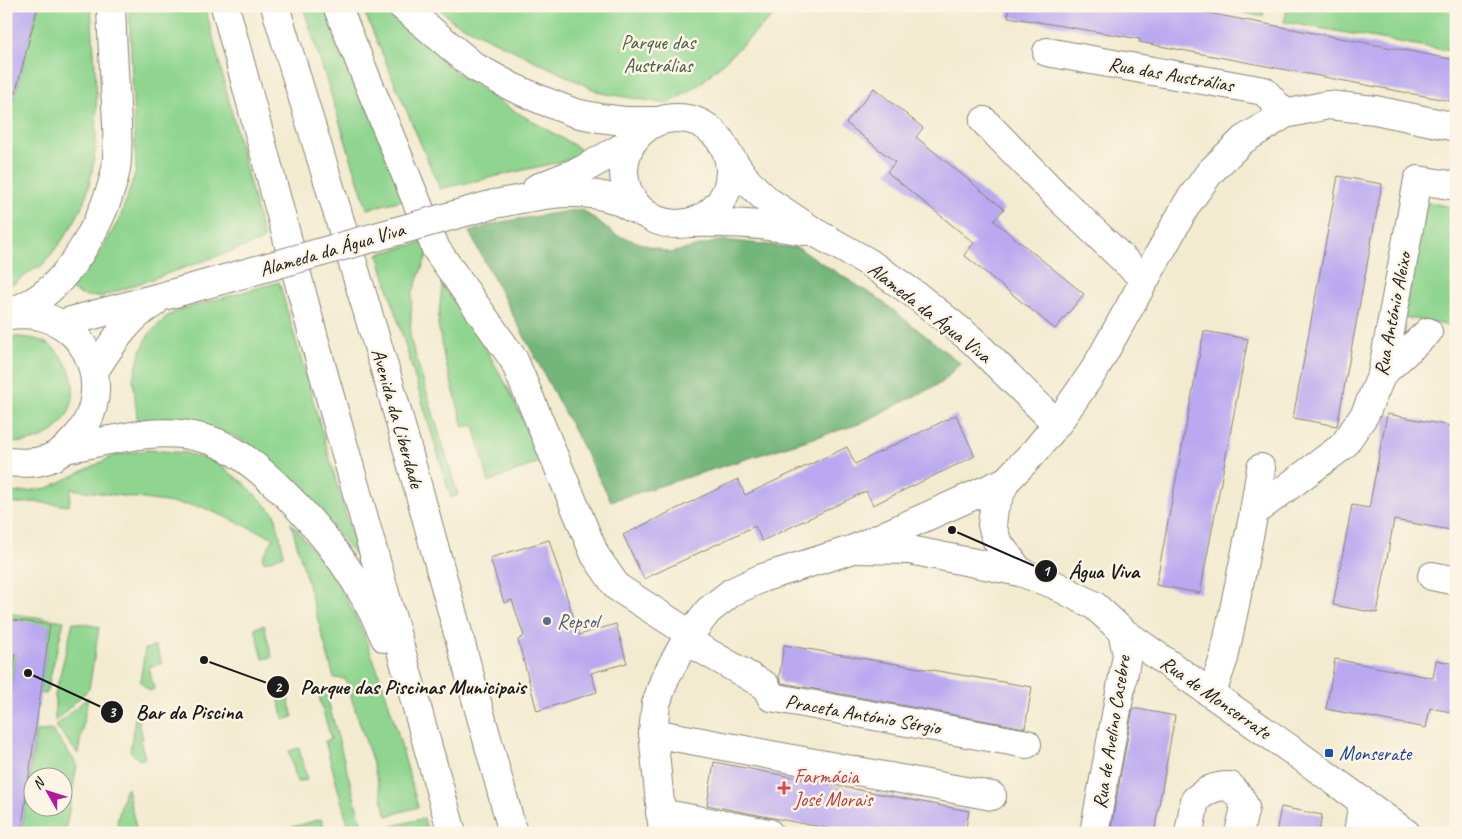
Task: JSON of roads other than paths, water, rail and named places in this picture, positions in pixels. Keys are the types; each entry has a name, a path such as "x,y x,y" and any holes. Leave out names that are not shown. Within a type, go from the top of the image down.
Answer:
{"main road":[{"path":"6,315 34,301 50,289 92,235 102,214 116,168 118,142 111,6"},
{"path":"225,6 322,368 452,833"},
{"name":"Avenida da Liberdade","path":"275,6 390,386 513,833"},
{"path":"337,6 436,249 514,360 595,555 617,587 688,637"},
{"path":"402,6 475,67 539,99 576,113 600,118 624,121 659,121 674,118 689,119 704,124 716,134 728,154 730,172 727,189 718,205 705,216 688,223 674,224 661,222 648,216 636,205 627,190 624,174 625,157 632,142 644,129 659,121"},
{"name":"Rua das Austrálias","path":"1048,52 1264,91 1285,114"},
{"path":"1057,424 1095,369 1187,204 1210,172 1243,140 1285,114 1328,105 1375,110 1456,126"},
{"path":"984,121 1058,197 1146,280"},
{"name":"Alameda da Água Viva","path":"494,204 582,170 632,142"},
{"name":"Alameda da Água Viva","path":"728,154 748,182 768,202 816,233 868,262 930,307 972,340 1057,424"},
{"name":"Rua António Aleixo","path":"1254,512 1342,446 1365,414 1382,374 1418,180 1450,185"},
{"name":"Alameda da Água Viva","path":"60,324 494,204 560,192 588,194 614,199 648,216"},
{"name":"Alameda da Água Viva","path":"688,223 748,223 816,233"},
{"name":"Alameda da Água Viva","path":"94,371 126,327 145,308 171,294"},
{"path":"6,315 22,313 42,316 60,324 76,337 87,352 94,371 96,393 92,415 81,434 65,450"},
{"path":"1382,374 1428,332"},
{"name":"Rua de Monserrate","path":"661,823 653,733 656,704 665,678 688,637 708,611 732,592 762,578 854,549 1006,481 1035,452 1057,424"},
{"path":"14,466 48,458 65,450 123,438 162,434 192,436 221,444 240,456 264,474 291,499 346,566 381,629 430,755"},
{"path":"1212,693 1224,658 1262,468"},
{"name":"Rua de Monserrate","path":"1006,481 994,508 992,526 997,542 1020,572"},
{"name":"Rua de Monserrate","path":"854,549 910,550 1020,572 1053,584 1095,606 1122,631 1212,693 1406,833"},
{"name":"Rua de Avelino Casebre","path":"1094,833 1127,655 1122,631"},
{"name":"Praceta António Sérgio","path":"688,637 766,686 771,697 1027,744"},
{"path":"653,733 992,796"},
{"path":"1189,833 1195,800 1208,790 1220,786 1230,786 1240,797 1245,807 1239,833"},
{"path":"1358,833 1362,801"},
{"path":"661,823 769,833"}],"place":[{"name":"Água Viva","path":"952,530"},
{"name":"Repsol","path":"547,621"},
{"name":"Parque das Piscinas Municipais","path":"204,660"},
{"name":"Bar da Piscina","path":"28,673"},
{"name":"Monserate","path":"1329,753"},
{"name":"Farmácia José Morais","path":"784,788"}],"park label":[{"name":"Parque das Austrálias","path":"658,54"}]}
